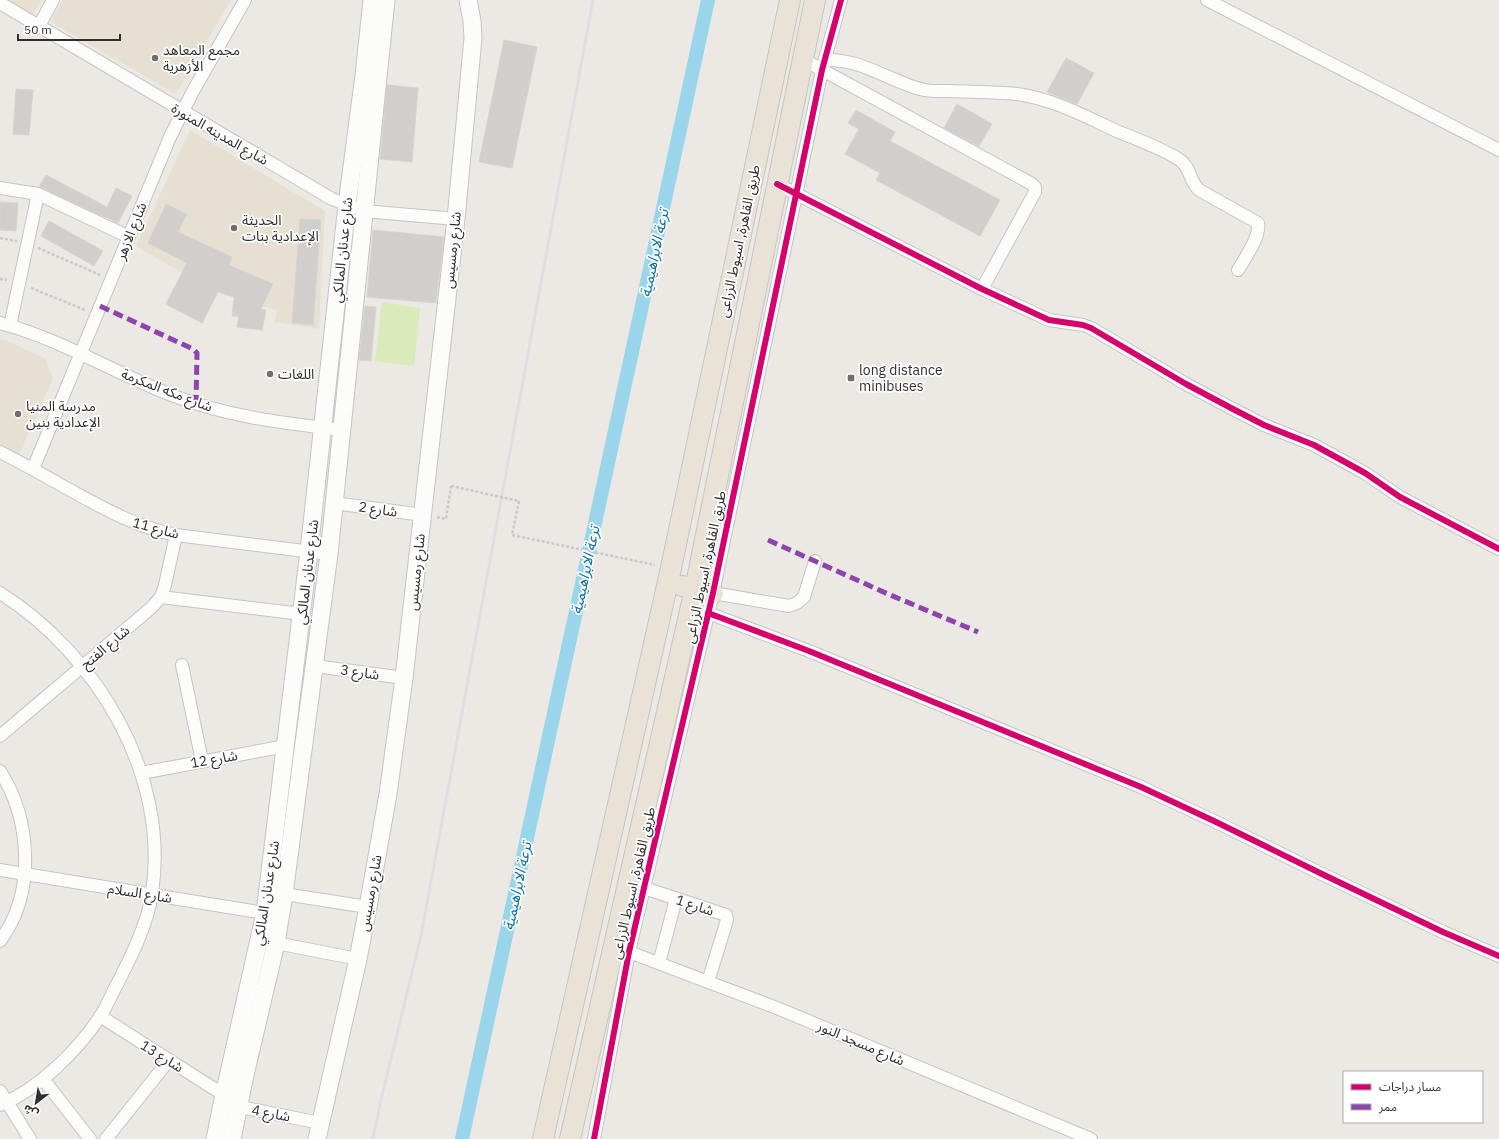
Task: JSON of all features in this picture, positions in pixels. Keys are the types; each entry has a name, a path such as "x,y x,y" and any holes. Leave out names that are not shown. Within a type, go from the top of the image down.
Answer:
{"highway":[{"name":"طريق القاهرة, اسيوط الزراعى","path":"543,1139 667,583 790,0"},
{"name":"طريق القاهرة, اسيوط الزراعى","path":"570,1139 704,591 777,184 804,60 815,0"},
{"path":"667,583 704,591"}],"main road":[{"name":"شارع عدنان المالكي","path":"232,1139 228,1102 273,914 286,746 310,551 322,428 372,0"},
{"name":"شارع عدنان المالكي","path":"215,1139 228,1102 276,943 273,914 284,894 329,554 386,0"},
{"name":"شارع رمسيس","path":"319,1131 358,959 368,907 388,794 404,678 456,219 473,38 472,21 468,0"}],"street":[{"path":"39,26 53,0"},
{"name":"شارع الازهر","path":"34,469 170,137 182,112 245,0"},
{"name":"طريق القاهرة, اسيوط الزراعى","path":"594,1139 629,952 708,613 704,591 797,194 824,65 841,0"},
{"path":"1207,0 1499,150"},
{"name":"شارع المدينه المنورة","path":"0,3 182,112 332,199 347,206 364,211 456,219"},
{"path":"804,60 824,65 1035,187 1035,192 982,290"},
{"path":"824,65 839,60 857,64 921,89 1016,94 1034,97 1069,109 1152,146 1181,161 1188,168 1193,184 1200,190 1258,223 1260,228 1238,270"},
{"path":"777,184 982,290 1048,320 1083,325 1091,328 1218,401 1258,422 1328,452 1365,473 1400,497 1499,549"},
{"path":"0,188 38,194 129,237"},
{"path":"5,325 19,283 38,194"},
{"name":"شارع مكه المكرمة","path":"5,325 46,338 151,386 196,404 254,418 341,430"},
{"name":"شارع 11","path":"0,452 128,521 158,532 329,554"},
{"name":"شارع 2","path":"334,503 423,515"},
{"name":"شارع الفتح","path":"0,736 151,608 161,597 176,535"},
{"path":"704,591 789,606 797,604 804,598 815,561"},
{"path":"0,593 41,622 63,644 82,667 110,707 122,728 141,773 152,822 155,872 152,895 138,938 120,978 100,1016 73,1050 43,1079 4,1104"},
{"path":"161,597 302,614"},
{"path":"708,613 809,651 1147,789 1443,932 1499,956"},
{"path":"182,665 202,761"},
{"name":"شارع 3","path":"315,666 404,678"},
{"name":"شارع 12","path":"141,773 286,746"},
{"path":"0,771 14,797 20,816 26,855 25,874 18,906 6,933 0,941"},
{"name":"شارع السلام","path":"0,870 273,914"},
{"name":"شارع 1","path":"644,888 724,914 727,918 708,982"},
{"path":"284,894 368,907"},
{"path":"659,963 676,899"},
{"path":"276,943 358,959"},
{"name":"شارع مسجد النور","path":"629,952 777,1008 1091,1139"},
{"name":"شارع 13","path":"100,1016 169,1060 228,1102"},
{"path":"106,1139 169,1060"},
{"path":"43,1079 90,1139"},
{"path":"0,1091 4,1104 30,1139"},
{"name":"شارع 4","path":"228,1102 319,1131"}],"path":[{"path":"0,238 27,243 111,280"},
{"path":"0,279 19,283 97,314"},
{"path":"448,511 451,486 519,501 512,535 646,563"}],"shaded area":[{"path":"2,0 41,0 31,17"},
{"name":"مجمع المعاهد الأزهرية","path":"63,0 231,0 176,94 51,22"},
{"name":"الحديثة الإعدادية بنات","path":"190,130 325,211 319,329 274,322 277,310 203,285 136,246"},
{"name":"مدرسة المنيا الإعدادية بنين","path":"0,338 45,358 53,379 17,458 0,450"}],"green space":[{"path":"382,302 420,308 414,366 375,361"}],"building":[{"path":"504,40 537,47 512,168 479,162"},
{"path":"1066,58 1094,73 1077,104 1047,92"},
{"path":"387,85 418,88 412,162 380,159"},
{"path":"16,89 33,90 29,135 13,134"},
{"path":"957,104 992,124 979,146 944,128"},
{"path":"856,110 895,132 890,141 1000,200 980,236 876,180 880,173 845,154 859,129 848,123"},
{"path":"46,175 107,207 116,188 132,196 118,223 39,187"},
{"path":"0,202 18,203 16,231 0,230"},
{"path":"166,204 187,214 178,232 232,257 229,265 273,284 261,309 266,310 262,330 237,327 239,316 232,316 234,297 218,292 202,323 166,304 187,263 148,243"},
{"path":"300,219 321,220 313,325 292,323"},
{"path":"49,221 103,251 94,266 41,236"},
{"path":"373,230 444,237 436,303 367,297"},
{"path":"365,306 376,307 371,361 359,360"}],"waterway":[{"name":"ترعة الابراهيمية","path":"462,1139 708,0"}],"railway":[{"path":"373,1139 380,1104 421,936 593,0"}],"marked path":[{"path":"100,306 193,349 197,353 196,404"},
{"path":"768,540 888,594 978,632"}],"cycle path":[{"path":"594,1139 629,952 713,593 822,70 841,0"},
{"path":"777,184 982,289 1049,320 1083,325 1091,328 1186,384 1264,425 1314,445 1365,473 1400,497 1499,549"},
{"path":"708,613 809,651 1141,787 1443,932 1499,956"}],"place":[{"name":"مجمع المعاهد الأزهرية","path":"155,58"},
{"name":"الحديثة الإعدادية بنات","path":"234,228"},
{"name":"اللغات","path":"270,374"},
{"name":"long distance minibuses","path":"851,378"},
{"name":"مدرسة المنيا الإعدادية بنين","path":"18,414"}]}
